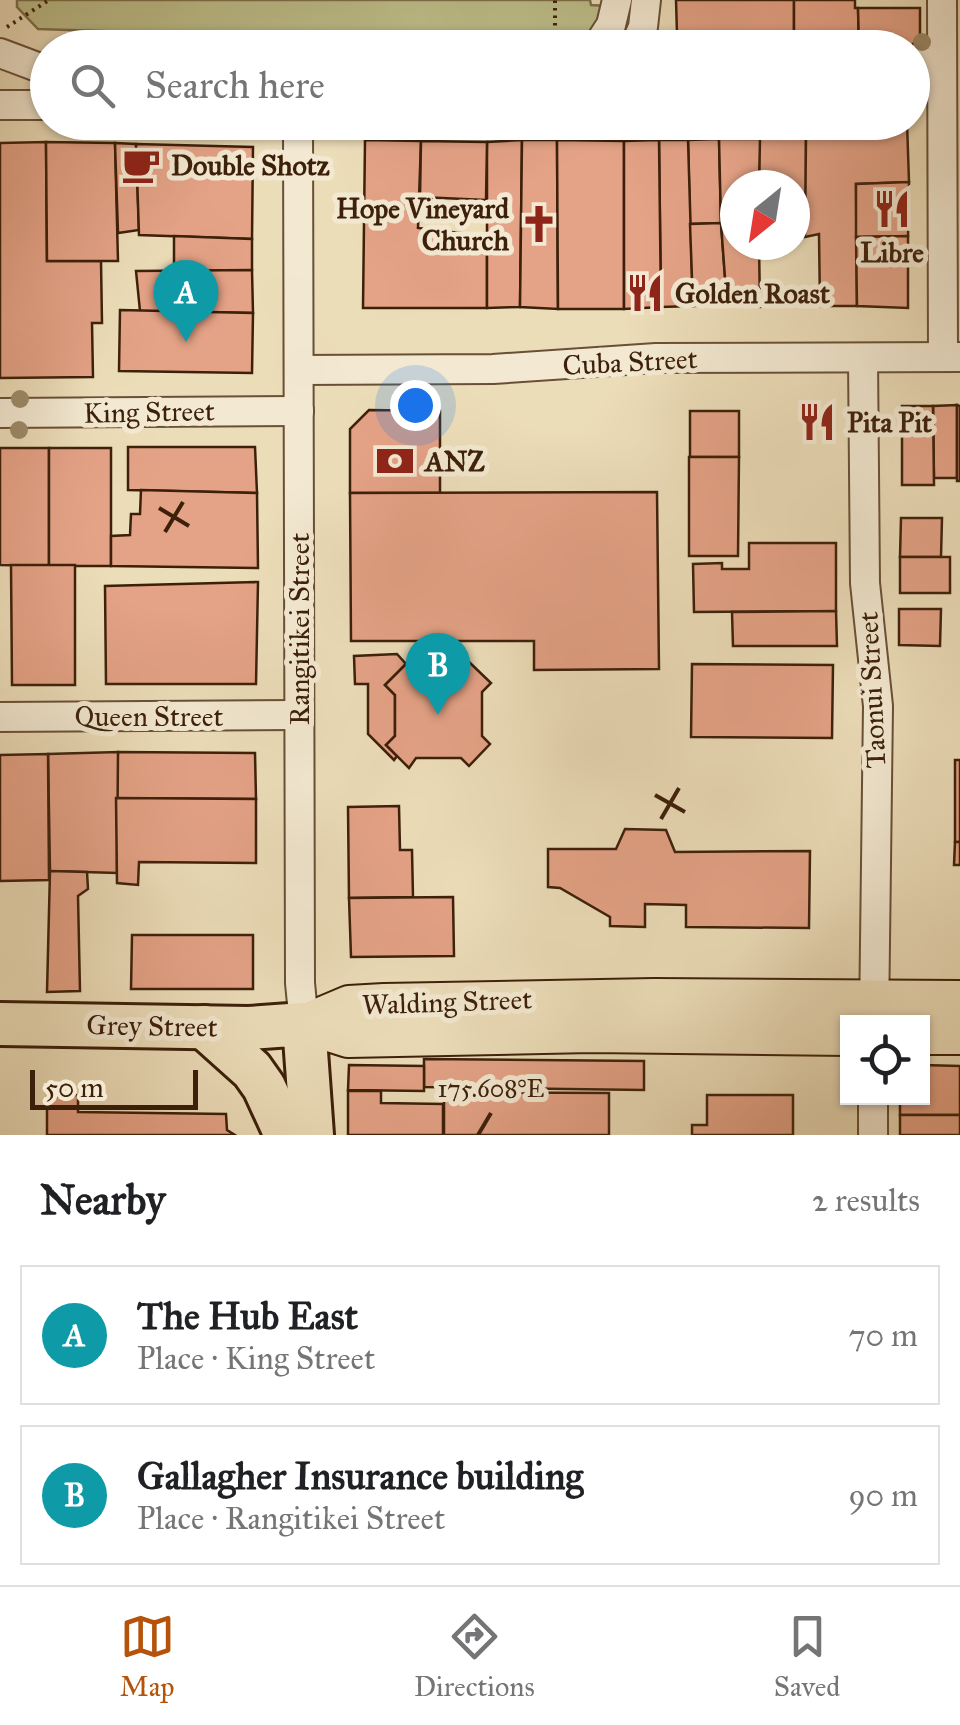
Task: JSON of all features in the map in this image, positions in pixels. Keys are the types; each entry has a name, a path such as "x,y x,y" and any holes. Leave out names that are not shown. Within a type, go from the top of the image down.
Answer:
{"highway":[{"name":"Grey Street","path":"0,1024 304,1024"},
{"name":"Rangitikei Street","path":"304,1024 312,1135"},
{"path":"204,1027 252,1070 286,1135"}],"main road":[{"name":"Walding Street","path":"304,1024 348,1005 654,998 873,1012 960,1000"},
{"name":"Walding Street","path":"304,1024 348,1038 591,1033 840,1036"},
{"path":"930,1035 960,1035"}],"street":[{"path":"608,30 617,0"},
{"path":"643,30 646,0"},
{"path":"942,0 952,357"},
{"path":"0,53 30,66"},
{"path":"930,63 942,63"},
{"path":"0,77 30,75"},
{"path":"0,105 30,105"},
{"name":"Rangitikei Street","path":"298,140 298,715 300,982 304,1024"},
{"name":"Cuba Street","path":"299,370 493,370 656,358 952,357"},
{"name":"Taonui Street","path":"863,358 865,584 878,706 873,1012"},
{"name":"King Street","path":"0,413 299,411"},
{"name":"Queen Street","path":"0,717 298,715"},
{"path":"873,1105 873,1135"}],"path":[{"path":"0,34 18,18 50,0"},
{"path":"554,30 555,0"}],"green space":[{"path":"17,0 590,0 591,5 606,6 595,30 38,29 17,7"}],"building":[{"path":"676,0 794,0 794,30 677,30"},
{"path":"794,0 855,0 859,30 794,30"},
{"path":"858,8 920,8 920,30 859,30"},
{"path":"365,140 421,141 418,228 461,233 459,249 487,250 487,308 363,308"},
{"path":"522,140 520,307 487,308 487,142"},
{"name":"Hope Vineyard Church","path":"522,140 557,140 558,309 520,307"},
{"path":"557,140 624,141 624,309 558,309"},
{"path":"659,140 688,140 693,306 661,307"},
{"path":"659,140 661,307 624,309 624,141"},
{"path":"688,140 719,140 720,223 690,224"},
{"path":"719,140 760,140 759,170 720,170 720,181"},
{"path":"759,140 806,140 806,170 759,170"},
{"path":"806,140 908,140 909,182 856,184 857,306 820,306 819,234 810,236"},
{"path":"421,141 487,142 486,200 420,197"},
{"path":"46,142 47,261 101,261 102,323 92,323 93,377 0,378 0,143"},
{"path":"46,142 115,143 118,261 47,261"},
{"path":"115,143 136,144 139,230 118,233"},
{"path":"136,144 253,147 252,239 139,235"},
{"path":"909,182 908,236 856,237 856,184"},
{"path":"720,223 720,260 724,260 727,305 693,306 690,224"},
{"path":"174,236 252,239 252,270 174,272"},
{"path":"908,236 908,308 857,306 856,237"},
{"path":"724,260 759,260 760,307 727,305"},
{"path":"252,270 253,313 140,311 136,271"},
{"path":"120,310 253,313 252,373 119,371"},
{"path":"957,405 957,478 934,478 933,406"},
{"path":"957,405 960,406 960,481 957,481"},
{"path":"902,406 933,406 934,485 902,485"},
{"name":"ANZ","path":"369,410 440,411 440,493 350,493 350,429"},
{"path":"690,411 739,411 739,457 690,457"},
{"path":"128,447 255,447 257,493 128,490"},
{"path":"0,448 49,448 49,566 0,565"},
{"path":"49,448 111,448 111,566 49,566"},
{"path":"689,457 739,457 738,556 689,556"},
{"path":"141,490 257,493 258,568 111,566 111,536 130,535 131,514 140,514"},
{"path":"657,492 659,669 534,670 534,641 351,641 350,493"},
{"path":"901,518 942,518 941,557 900,557"},
{"path":"749,543 836,543 836,611 694,612 693,564 722,563 722,569 749,569"},
{"path":"900,557 950,557 950,593 900,593"},
{"path":"11,565 75,565 75,685 12,685"},
{"path":"258,582 256,684 106,684 105,586"},
{"path":"899,609 941,609 940,646 899,645"},
{"path":"836,611 837,646 733,646 732,612"},
{"path":"397,654 406,664 385,685 395,695 395,736 386,745 397,756 394,760 368,734 368,684 355,684 354,656"},
{"path":"468,661 491,683 482,692 482,736 490,744 469,766 461,758 416,758 409,768 386,745 395,736 395,695 385,685 408,662 416,670 460,670"},
{"path":"692,664 833,665 832,738 691,737"},
{"path":"118,752 255,753 256,799 116,798"},
{"path":"118,752 117,873 50,871 48,754"},
{"path":"48,754 49,880 0,881 0,755"},
{"path":"955,760 960,760 960,842 955,842"},
{"path":"116,798 256,799 256,863 139,862 138,885 117,883"},
{"path":"399,806 400,850 412,850 413,897 349,898 348,807"},
{"path":"625,829 666,830 675,852 810,851 809,928 686,927 686,905 645,904 645,927 610,926 610,917 560,888 548,887 548,849 616,849"},
{"path":"955,842 960,842 960,865 954,865"},
{"path":"50,871 87,872 88,889 78,896 80,991 47,992"},
{"path":"453,897 454,956 351,957 349,898"},
{"path":"132,935 253,935 253,989 131,989"},
{"path":"424,1059 644,1061 644,1090 424,1087"},
{"path":"349,1065 424,1066 424,1091 348,1090"},
{"path":"930,1065 960,1066 960,1115 900,1115 900,1105 930,1105"},
{"path":"348,1091 381,1091 381,1103 443,1104 443,1135 348,1135"},
{"path":"444,1092 609,1093 609,1135 444,1135"},
{"path":"78,1095 78,1112 226,1114 227,1130 235,1135 47,1135 47,1097"},
{"path":"707,1095 793,1095 793,1135 692,1135 692,1125 707,1125"},
{"path":"900,1115 960,1115 960,1135 900,1135"}],"place":[{"name":"Double Shotz","path":"141,165"},
{"name":"Libre","path":"892,209"},
{"name":"Hope Vineyard Church","path":"539,224"},
{"name":"Golden Roast","path":"645,293"},
{"name":"The Hub East","path":"186,342"},
{"name":"Pita Pit","path":"817,422"},
{"name":"ANZ","path":"395,461"},
{"name":"Gallagher Insurance building","path":"438,715"}]}
